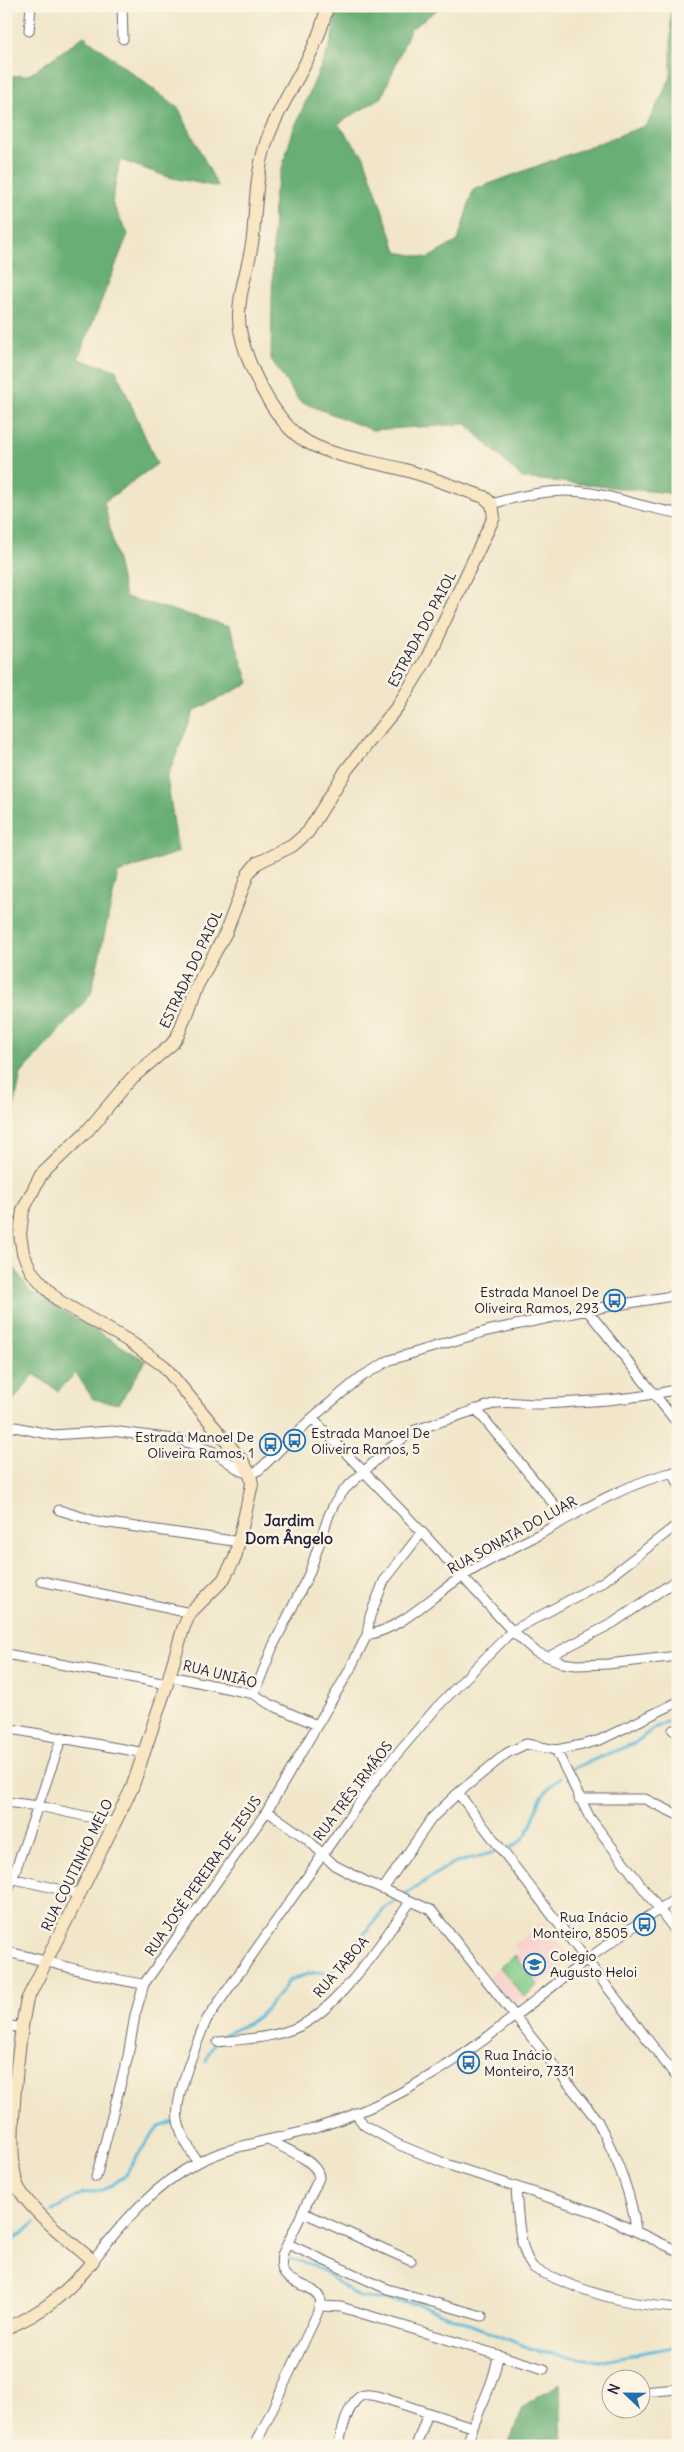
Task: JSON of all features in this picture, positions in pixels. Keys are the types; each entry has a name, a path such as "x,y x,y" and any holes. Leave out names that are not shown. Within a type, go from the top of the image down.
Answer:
{"street":[{"path":"29,31 31,6"},
{"path":"122,6 123,39"},
{"path":"327,6 317,41 278,113 259,166 250,254 240,302 239,320 244,347 252,368 278,414 304,441 324,450 406,470 488,500 534,493 575,491 604,495 641,506 678,513"},
{"name":"ESTRADA DO PAIOL","path":"250,1474 164,1366 148,1352 59,1301 31,1271 23,1253 20,1234 23,1210 41,1175 88,1130 132,1078 172,1044 183,1024 196,986 226,932 248,874 257,863 292,846 308,832 347,769 398,706 425,662 494,518 488,500"},
{"path":"6,1425 53,1435 112,1431 167,1438 196,1444 214,1452 241,1472 250,1474 259,1470 312,1418 361,1377 390,1360 487,1331 587,1310 678,1296"},
{"path":"587,1310 678,1424"},
{"path":"254,1694 273,1646 310,1574 334,1504 363,1472 413,1431 476,1409 510,1401 542,1404 655,1395 678,1389"},
{"path":"476,1409 566,1519"},
{"path":"312,1418 422,1532 526,1645 548,1657 563,1663 576,1665 608,1664 678,1656"},
{"path":"675,1471 678,1483"},
{"name":"RUA SONATA DO LUAR","path":"367,1635 385,1629 405,1618 462,1576 566,1519 627,1488 675,1471"},
{"name":"RUA COUTINHO MELO","path":"93,2261 31,2204 19,2189 10,2172 11,2099 21,2028 27,2000 116,1823 146,1753 183,1628 190,1613 223,1580 236,1558 251,1491 250,1474"},
{"path":"59,1510 95,1520 240,1542"},
{"name":"RUA TRÊS IRMÃOS","path":"197,2162 180,2127 178,2109 192,2059 207,2019 378,1776 437,1707 512,1631 602,1582 678,1524"},
{"name":"RUA JOSÉ PEREIRA DE JESUS","path":"96,2177 128,2056 135,2015 144,1984 267,1811 317,1725 335,1698 367,1635 370,1616 384,1581 422,1532"},
{"path":"548,1657 612,1623 678,1578"},
{"path":"41,1581 190,1613"},
{"name":"RUA UNIÃO","path":"6,1654 254,1694 269,1704 317,1725"},
{"path":"385,1890 432,1818 458,1793 518,1746 526,1744 556,1750 600,1740 678,1702"},
{"path":"6,1728 146,1753"},
{"path":"6,1897 9,1878 39,1806 62,1737"},
{"path":"556,1750 579,1799 613,1851 678,1934"},
{"path":"458,1793 585,1961 678,2079"},
{"path":"579,1799 645,1799 678,1814"},
{"path":"6,1802 39,1806 116,1823"},
{"path":"267,1811 324,1853 334,1865 432,1910 514,2018 597,2120 606,2137 628,2193 636,2231"},
{"path":"9,1878 80,1894"},
{"path":"6,2328 34,2316 69,2288 130,2216 172,2179 197,2162 229,2150 316,2128 355,2113 422,2081 475,2049 585,1961 678,1897"},
{"name":"RUA TABOA","path":"218,2042 282,2032 302,2025 316,2015 342,1991 361,1968 409,1900"},
{"path":"6,1952 47,1960 105,1978 144,1984"},
{"path":"6,2024 21,2028"},
{"path":"355,2113 364,2125 397,2144 516,2188 594,2212 678,2251"},
{"path":"256,2446 320,2306 319,2297 316,2293 286,2276 281,2270 282,2255 319,2178 320,2172 312,2164 268,2140"},
{"path":"516,2188 518,2223 528,2260 536,2269 581,2289 620,2302 678,2308"},
{"path":"302,2212 411,2261"},
{"path":"288,2244 387,2289 482,2316"},
{"path":"320,2306 341,2307 544,2369"},
{"path":"467,2446 472,2427 496,2374 498,2355"},
{"path":"652,2391 678,2389"},
{"path":"338,2446 349,2410 356,2398 364,2394 377,2396 472,2427"},
{"path":"416,2446 428,2413"}],"shaded area":[{"name":"Colegio Augusto Heloi","path":"543,1922 569,1956 568,1961 516,2004 511,2004 489,1976 519,1953 513,1945"}],"green space":[{"path":"338,6 442,6 410,30 382,97 338,124 364,157 397,252 428,258 458,241 473,190 647,125 671,77 671,6 678,6 678,494 522,478 466,424 372,430 299,401 271,359 274,196 293,131 331,43"},
{"path":"84,36 179,109 218,187 168,177 120,160 112,203 128,234 78,359 116,370 157,464 104,502 125,597 230,626 249,683 194,711 167,777 178,852 118,873 91,994 21,1074 6,1147 6,76 29,75"},
{"path":"6,1213 12,1264 29,1290 146,1361 119,1404 93,1399 76,1373 58,1391 34,1374 6,1410"},
{"path":"515,1956 538,1985 524,1997 500,1967"},
{"path":"560,2383 562,2446 508,2446 522,2408"}],"waterway":[{"path":"569,1770 635,1743 653,1729 678,1716"},
{"path":"510,1848 527,1834 546,1790 561,1777"},
{"path":"206,2061 218,2039 250,2022 260,2014 289,1980 312,1973 333,1971 386,1907 451,1864 495,1852"},
{"path":"51,2211 83,2193 103,2190 111,2186 125,2175 150,2137 159,2127 174,2122"},
{"path":"6,2246 35,2223"},
{"path":"290,2259 314,2265 359,2297 418,2304 540,2352 599,2361 678,2346"}],"place":[{"name":"Estrada Manoel De Oliveira Ramos, 293","path":"615,1300"},
{"name":"Estrada Manoel De Oliveira Ramos, 5","path":"295,1441"},
{"name":"Estrada Manoel De Oliveira Ramos, 1","path":"270,1445"},
{"name":"Rua Inácio Monteiro, 8505","path":"644,1925"},
{"name":"Colegio Augusto Heloi","path":"534,1964"},
{"name":"Rua Inácio Monteiro, 7331","path":"468,2063"}],"district":[{"name":"Jardim Dom Ângelo","path":"289,1529"}]}
